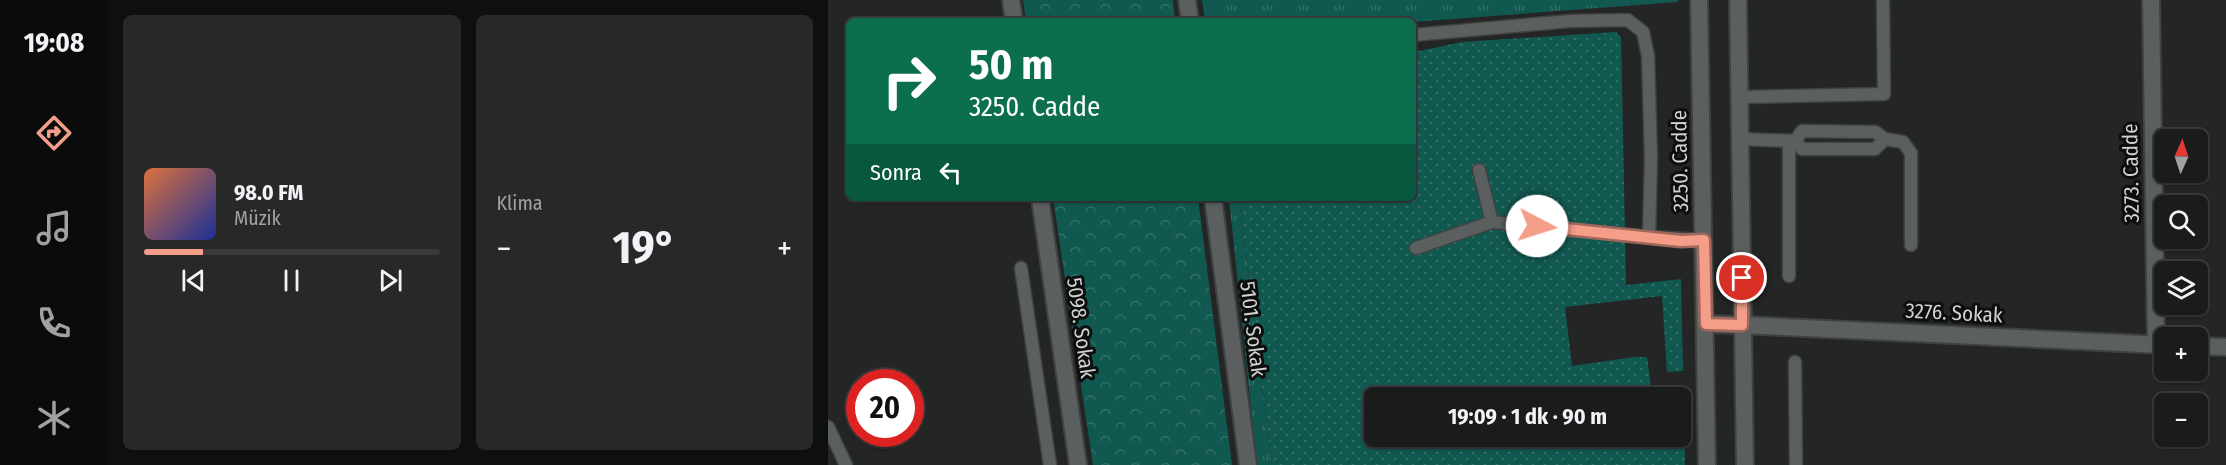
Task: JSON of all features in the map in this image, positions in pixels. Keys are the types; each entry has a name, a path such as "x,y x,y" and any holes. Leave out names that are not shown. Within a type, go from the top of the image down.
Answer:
{"street":[{"path":"1011,0 1014,18"},
{"path":"1187,0 1190,18"},
{"name":"3250. Cadde","path":"1699,0 1707,465"},
{"path":"1738,0 1745,465"},
{"name":"3273. Cadde","path":"2151,0 2160,327"},
{"name":"5098. Sokak","path":"1040,201 1078,465"},
{"name":"5101. Sokak","path":"1213,201 1248,465"},
{"name":"3276. Sokak","path":"1706,324 2154,345"},
{"path":"2208,346 2226,347"}],"lane":[{"path":"1741,97 1884,94 1883,0"},
{"path":"1416,35 1570,21 1628,20 1643,32 1648,56 1652,158 1649,237"},
{"path":"1789,276 1792,141 1802,131 1875,132 1885,139 1903,142 1911,153 1911,244"},
{"path":"1741,139 1792,141 1802,149 1875,149 1885,139"},
{"path":"1479,170 1492,222"},
{"path":"1416,248 1492,222 1704,240"},
{"path":"1022,268 1050,465"},
{"path":"1795,362 1796,465"},
{"path":"828,427 846,465"}],"green space":[{"path":"1023,0 1173,0 1175,18 1026,18"},
{"path":"1202,0 1678,0 1678,2 1416,22 1416,18 1205,18"},
{"path":"1616,32 1621,37 1626,285 1681,279 1683,371 1667,372 1662,296 1565,307 1572,366 1647,357 1651,387 1364,387 1364,447 1685,447 1685,465 1272,465 1239,201 1416,201 1416,53 1462,42"},
{"path":"1053,201 1198,201 1232,465 1093,465"},
{"path":"1229,201 1239,201 1272,465 1257,465"}],"route":[{"path":"1537,226 1681,241 1704,240 1706,324 1742,325 1742,278"}]}
